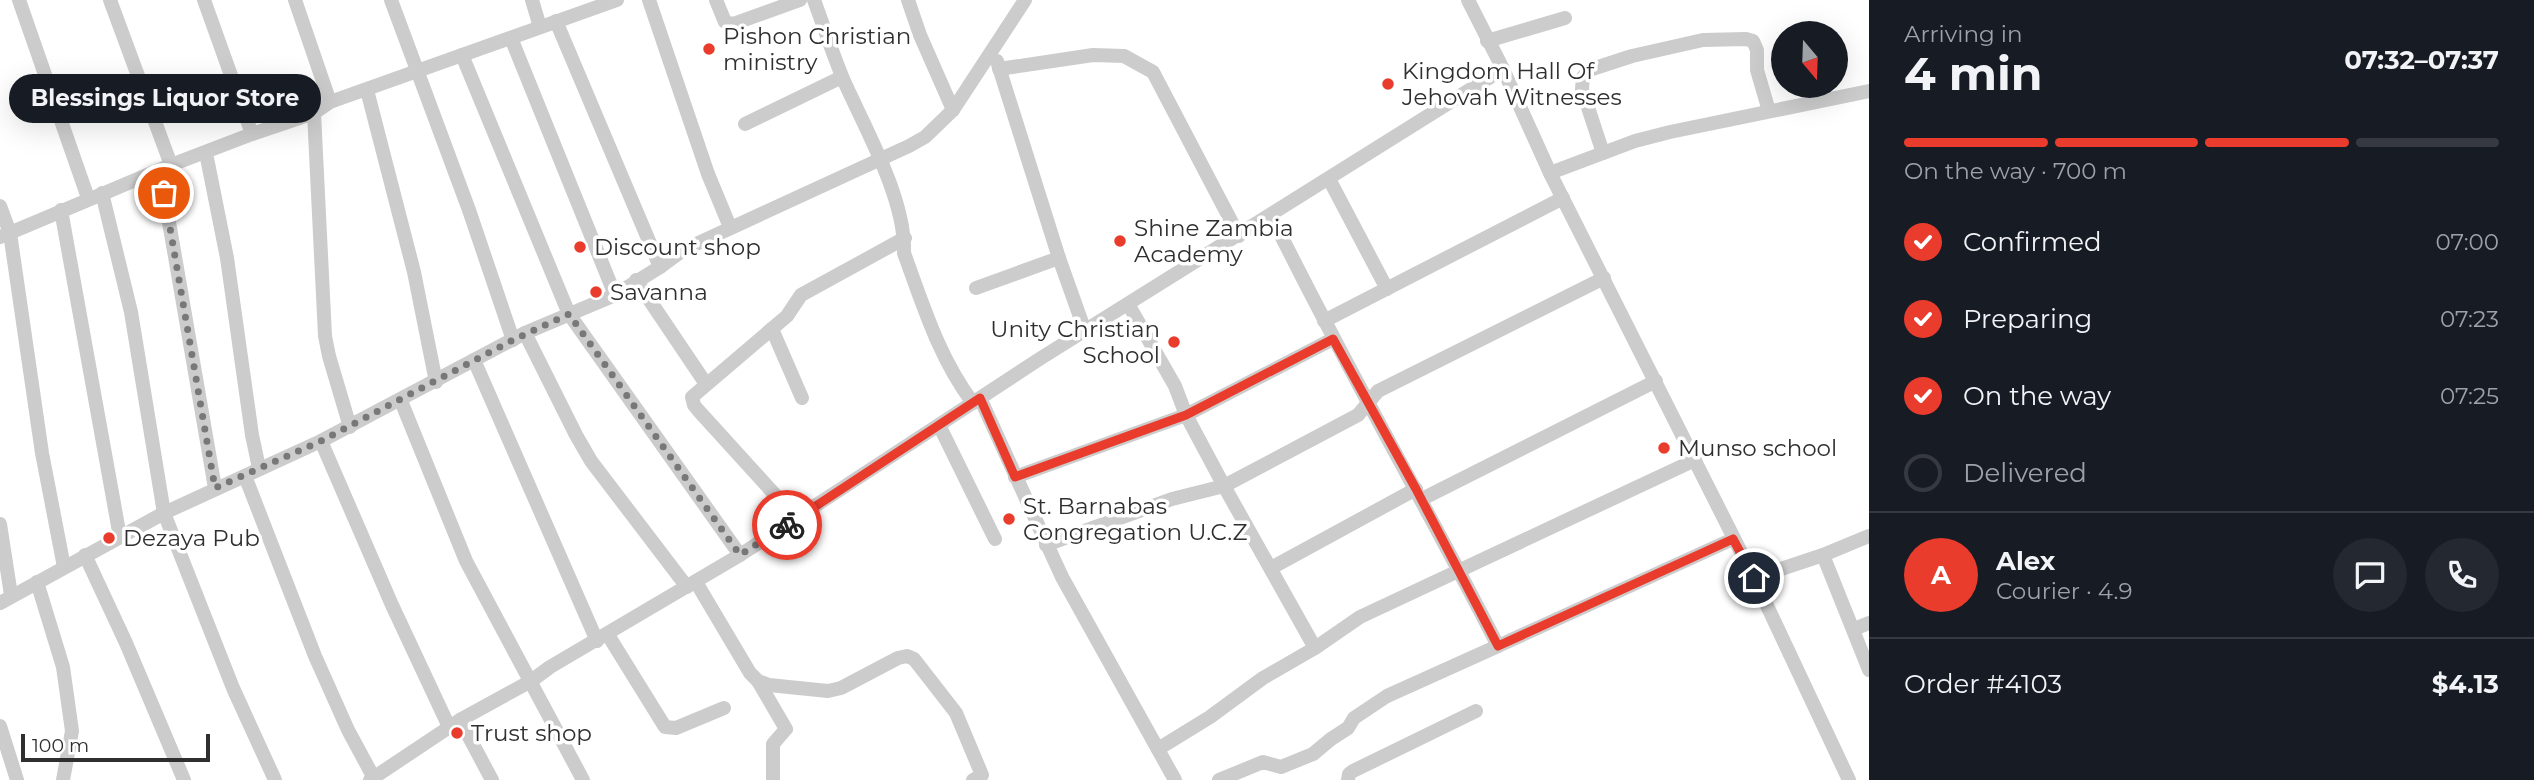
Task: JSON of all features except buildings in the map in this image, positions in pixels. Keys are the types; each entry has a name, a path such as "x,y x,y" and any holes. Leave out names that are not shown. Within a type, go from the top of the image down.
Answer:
{"street":[{"path":"19,0 95,195 131,313 164,513 233,688 275,780"},
{"path":"110,0 165,168 215,488"},
{"path":"204,0 252,134"},
{"path":"295,0 330,102"},
{"path":"391,0 519,336 591,461 692,585 758,681 786,729 773,744 773,780"},
{"path":"532,0 540,27"},
{"path":"5,235 95,195 314,113 330,102 617,0"},
{"path":"649,0 695,137 730,227"},
{"path":"716,0 725,22 733,24 800,0"},
{"path":"814,0 842,77 897,202 905,238 904,253 941,352 955,380 976,401 1069,591 1175,780"},
{"path":"908,0 920,35 953,110"},
{"path":"0,524 5,599 164,513 321,441 401,401 519,336 614,295 683,250 925,137 953,110 1025,0"},
{"path":"1468,0 1550,173 1754,578 1849,780"},
{"path":"1487,41 1565,18"},
{"path":"556,21 660,267"},
{"path":"512,38 614,295"},
{"path":"1603,153 1582,89 1583,77 1589,70 1632,56 1703,40 1753,41 1757,50 1757,70 1769,111"},
{"path":"993,50 1085,331"},
{"path":"462,55 569,314 740,555"},
{"path":"999,69 1093,55 1124,56 1153,72 1238,236"},
{"path":"244,475 315,656 373,779 455,724 740,555 1085,331 1503,69"},
{"path":"745,124 842,77"},
{"path":"367,90 414,272 436,382"},
{"path":"1550,173 1634,141 1869,91"},
{"path":"314,113 319,171 325,336 349,427"},
{"path":"205,152 227,258 251,435 259,468"},
{"path":"1329,179 1387,289"},
{"path":"1324,321 1563,198"},
{"path":"0,206 64,567"},
{"path":"61,210 120,537"},
{"path":"1271,215 1333,339 1419,494 1498,646"},
{"path":"797,519 694,405 692,397 787,316 801,295 905,238"},
{"path":"976,288 1059,258"},
{"path":"1046,545 1172,499 1224,486 1358,415 1378,391 1604,278"},
{"path":"636,281 706,384"},
{"path":"1128,304 1175,386 1186,415 1224,486 1315,648"},
{"path":"772,329 802,398"},
{"path":"1015,477 1186,415 1333,339"},
{"path":"474,360 602,638 664,727 676,728 724,708"},
{"path":"1270,568 1656,381"},
{"path":"401,401 483,597 583,780"},
{"path":"939,425 995,540"},
{"path":"321,441 392,605 455,724 492,780"},
{"path":"1158,749 1360,617 1695,460"},
{"path":"1754,578 1869,536"},
{"path":"1219,780 1263,762 1281,767 1313,754 1348,728 1354,718 1387,696 1733,539"},
{"path":"85,555 184,780"},
{"path":"1823,555 1869,670"},
{"path":"37,582 63,667 72,732 63,780"},
{"path":"1854,629 1869,623"},
{"path":"758,681 769,685 828,691 841,688 898,658 906,656 914,659 956,713 981,778"},
{"path":"1348,780 1353,771 1476,711"},
{"path":"0,726 17,780"}],"way so far":[{"path":"164,193 215,488 321,441 525,333 569,314 740,555 787,525"}],"place":[{"name":"Pishon Christian ministry","path":"709,49"},
{"name":"Kingdom Hall Of Jehovah Witnesses","path":"1388,84"},
{"name":"Blessings Liquor Store","path":"164,193"},
{"name":"Shine Zambia Academy","path":"1120,241"},
{"name":"Discount shop","path":"580,247"},
{"name":"Savanna","path":"596,292"},
{"name":"Unity Christian School","path":"1174,342"},
{"name":"Munso school","path":"1664,448"},
{"name":"St. Barnabas Congregation U.C.Z","path":"1009,519"},
{"name":"Dezaya Pub","path":"109,538"},
{"name":"Trust shop","path":"457,733"}],"route":[{"path":"787,525 980,398 1015,477 1186,415 1333,339 1459,569 1498,646 1733,539 1754,578"}]}
